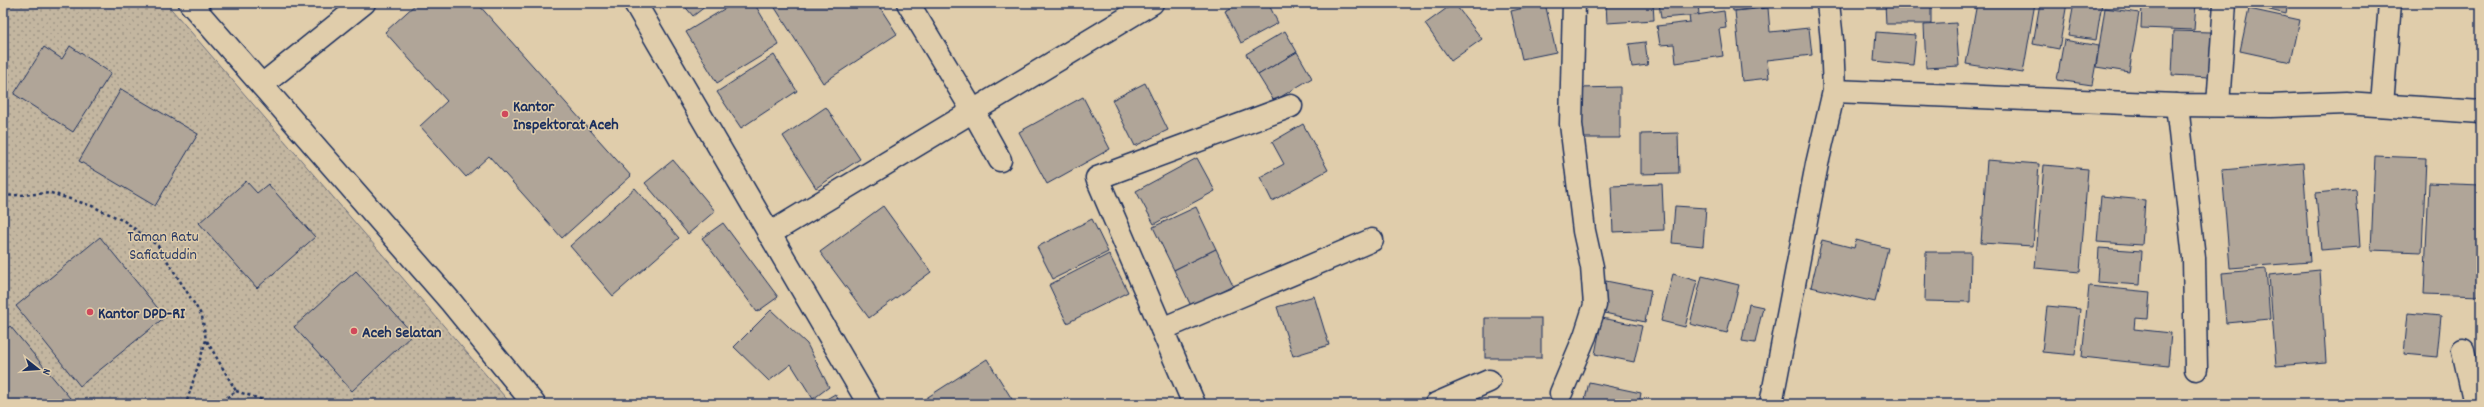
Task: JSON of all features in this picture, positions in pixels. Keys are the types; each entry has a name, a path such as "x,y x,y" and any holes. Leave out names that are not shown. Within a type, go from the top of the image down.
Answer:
{"street":[{"path":"190,3 451,302 534,404"},
{"path":"262,85 364,3"},
{"path":"635,3 869,404"},
{"path":"908,3 973,111 1000,160"},
{"path":"769,234 1152,3"},
{"path":"1561,393 1585,336 1595,305 1592,267 1584,231 1571,124 1574,3"},
{"path":"1771,404 1817,164 1834,91 1832,40 1828,3"},
{"path":"2218,105 2225,3"},
{"path":"2382,105 2390,3"},
{"path":"1834,91 2177,105 2271,106 2346,103 2481,112"},
{"path":"2177,105 2194,258 2196,369"},
{"path":"1194,404 1097,178 1291,106"},
{"path":"1162,329 1372,240"},
{"path":"2462,350 2473,395 2478,404"},
{"path":"1436,404 1489,381"}],"path":[{"path":"3,196 51,193 92,206 124,220 158,246 202,316 206,340 236,391 275,404"},
{"path":"186,404 206,340"},
{"path":"218,404 236,391"}],"green space":[{"name":"Taman Ratu Safiatuddin","path":"3,3 166,3 511,404 3,404"}],"building":[{"name":"Kantor Inspektorat Aceh","path":"417,3 477,3 631,176 562,238 489,156 466,177 420,126 447,101 385,32"},
{"path":"682,3 710,3 693,16"},
{"path":"734,3 754,3 779,45 717,83 686,32"},
{"path":"772,3 877,3 897,34 823,83"},
{"path":"1241,3 1268,3 1278,23 1241,43 1225,11"},
{"path":"1454,3 1482,39 1451,61 1425,24"},
{"path":"1545,3 1556,52 1522,59 1511,11"},
{"path":"1606,3 1653,3 1654,20 1607,23"},
{"path":"1659,3 1698,3 1699,15 1661,18"},
{"path":"1732,3 1781,3 1782,5 1733,11"},
{"path":"1885,3 1931,3 1931,24 1886,24"},
{"path":"1977,3 2035,3 2023,73 1966,64"},
{"path":"2040,3 2067,3 2059,49 2033,44"},
{"path":"2074,3 2102,3 2096,40 2068,36"},
{"path":"2142,3 2196,3 2194,30 2141,28"},
{"path":"2241,3 2288,3 2286,14"},
{"path":"1768,8 1770,32 1809,28 1812,55 1767,60 1769,78 1742,81 1735,11"},
{"path":"2105,8 2139,13 2129,72 2096,67"},
{"path":"2249,9 2300,20 2291,62 2240,51"},
{"path":"1724,11 1726,28 1719,29 1723,56 1676,63 1674,44 1660,45 1657,26 1690,22 1689,16"},
{"path":"1956,23 1959,66 1926,68 1924,25"},
{"path":"1285,31 1297,52 1258,75 1246,54"},
{"path":"2174,31 2211,32 2209,77 2172,75"},
{"path":"1876,32 1916,35 1913,65 1874,61"},
{"path":"2064,40 2099,46 2092,85 2057,80"},
{"path":"1645,42 1648,65 1632,67 1629,44"},
{"path":"70,46 111,73 73,132 14,94 44,47 62,59"},
{"path":"1297,52 1312,78 1274,101 1258,75"},
{"path":"774,55 797,91 741,128 717,92"},
{"path":"1145,83 1168,130 1135,146 1112,100"},
{"path":"1620,87 1620,138 1580,138 1580,88"},
{"path":"121,89 198,134 155,206 79,161"},
{"path":"1083,97 1110,149 1047,184 1019,132"},
{"path":"826,107 860,159 816,188 783,136"},
{"path":"1303,124 1328,170 1272,201 1260,177 1284,164 1272,142"},
{"path":"1678,133 1679,173 1641,174 1641,134"},
{"path":"2375,156 2426,158 2422,252 2371,250"},
{"path":"1197,158 1215,191 1154,224 1136,191"},
{"path":"673,160 715,211 688,234 645,183"},
{"path":"1987,160 2039,164 2033,246 1981,243"},
{"path":"2303,163 2310,262 2230,268 2222,170"},
{"path":"2044,165 2088,169 2080,272 2035,268"},
{"path":"246,181 257,193 268,184 315,237 257,288 199,223"},
{"path":"2429,183 2481,185 2481,296 2424,294"},
{"path":"1662,184 1664,230 1613,232 1611,186"},
{"path":"635,188 679,238 613,296 570,246"},
{"path":"2356,189 2360,247 2321,250 2316,193"},
{"path":"2101,196 2145,200 2142,245 2097,242"},
{"path":"883,206 931,272 869,318 820,252"},
{"path":"1675,206 1706,208 1703,246 1672,243"},
{"path":"1196,207 1216,249 1174,270 1153,227"},
{"path":"1092,219 1108,252 1053,279 1037,247"},
{"path":"723,223 778,297 757,312 702,238"},
{"name":"Kantor DPD-RI","path":"100,237 165,317 80,386 16,306"},
{"path":"1822,240 1854,248 1856,240 1888,248 1875,302 1811,287"},
{"path":"2099,248 2142,251 2140,285 2097,282"},
{"path":"1216,249 1233,285 1191,306 1174,270"},
{"path":"1926,252 1971,252 1970,302 1925,301"},
{"path":"1109,254 1128,292 1067,323 1049,285"},
{"path":"2266,269 2270,319 2226,323 2222,273"},
{"path":"2320,270 2326,362 2276,366 2269,275"},
{"name":"Aceh Selatan","path":"356,271 413,334 352,391 294,327"},
{"path":"1673,274 1697,281 1685,327 1661,321"},
{"path":"1702,276 1739,285 1727,333 1690,324"},
{"path":"1606,281 1651,290 1645,322 1600,312"},
{"path":"2089,286 2150,292 2148,319 2135,318 2134,329 2171,333 2168,366 2082,357"},
{"path":"1314,296 1329,345 1293,356 1277,307"},
{"path":"1749,304 1763,307 1755,343 1742,341"},
{"path":"2047,306 2080,309 2075,355 2042,352"},
{"path":"771,310 807,344 829,387 813,399 791,364 769,381 734,347"},
{"path":"2408,313 2441,316 2437,357 2404,354"},
{"path":"1485,318 1541,318 1541,358 1485,358"},
{"path":"1602,318 1642,326 1634,362 1595,354"},
{"path":"10,326 75,404 3,404 3,332"},
{"path":"987,359 1015,404 917,404"},
{"path":"1589,382 1641,393 1639,404 1584,404"},
{"path":"835,394 841,404 818,404"}],"place":[{"name":"Kantor Inspektorat Aceh","path":"505,114"},
{"name":"Kantor DPD-RI","path":"90,312"},
{"name":"Aceh Selatan","path":"354,331"}]}
